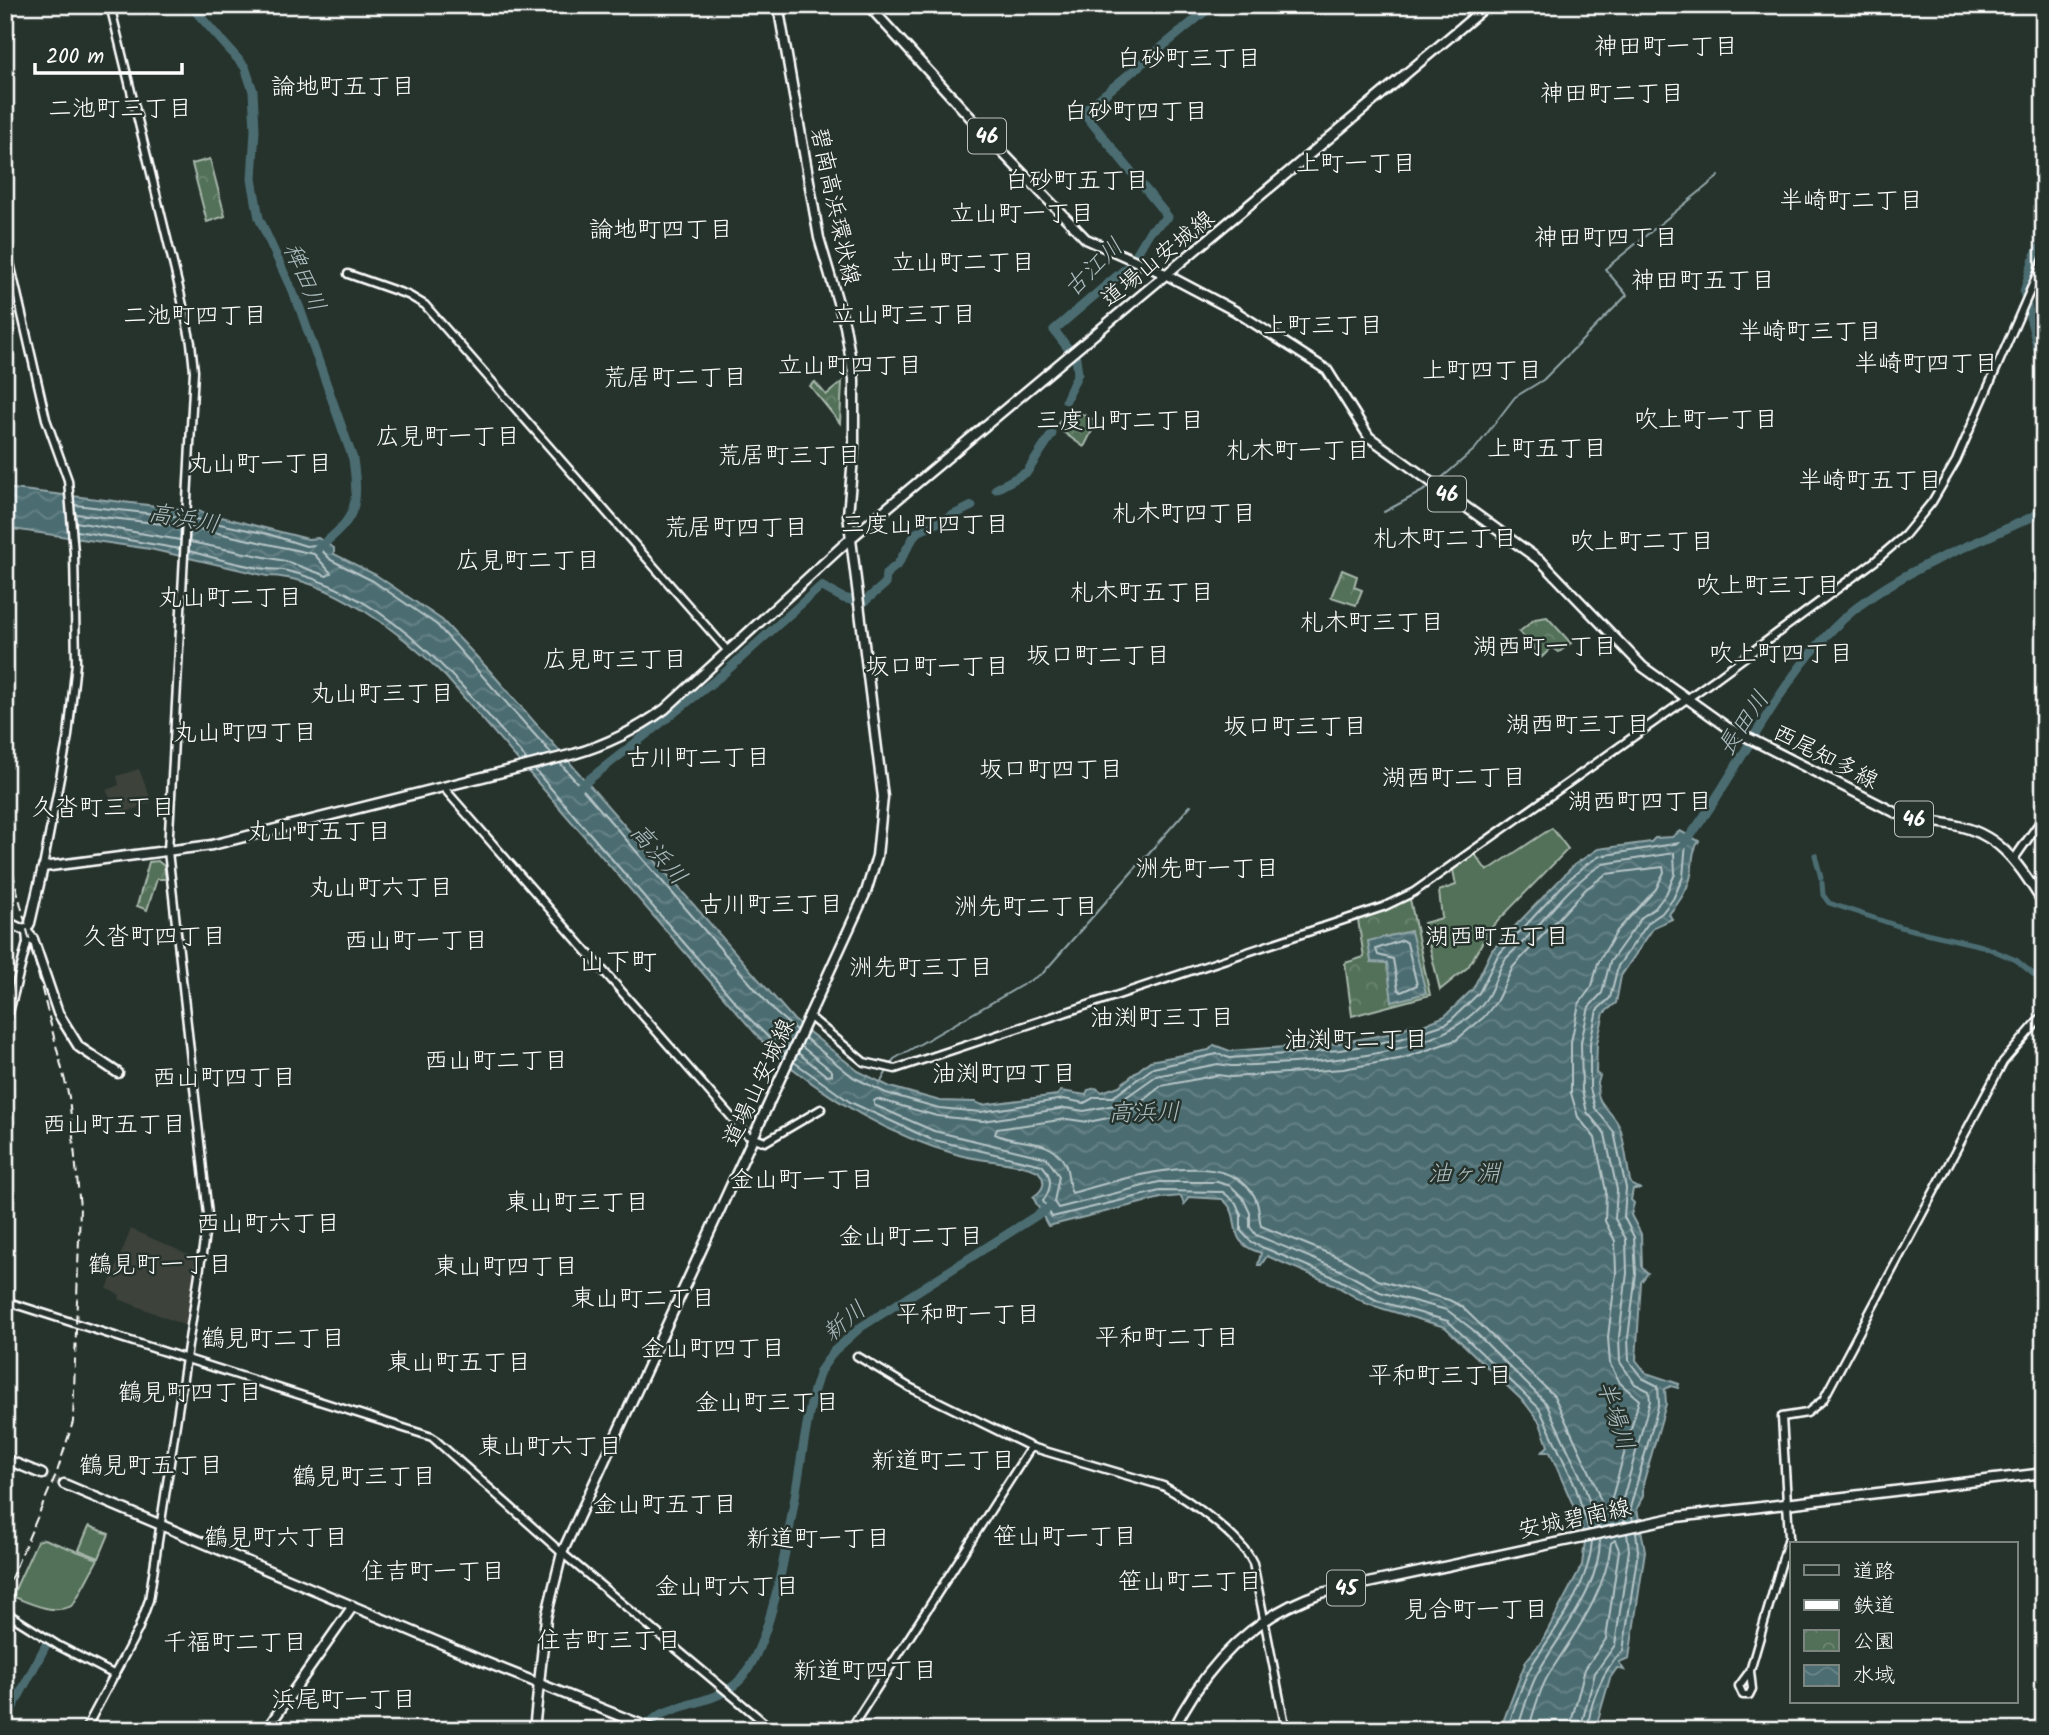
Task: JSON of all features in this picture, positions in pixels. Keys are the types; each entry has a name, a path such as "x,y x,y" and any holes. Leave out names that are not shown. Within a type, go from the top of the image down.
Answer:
{"main road":[{"name":"碧南高浜環状線","path":"778,5 819,238 851,352 855,425 849,493 850,539"},
{"name":"西尾知多線","path":"868,5 1086,239 1151,267 1245,317 1327,370 1369,437 1542,562 1616,642 1685,699 1740,734 1902,816 1973,831 2006,849 2044,904"},
{"name":"道場山安城線","path":"43,867 238,840 574,754 632,733 666,709 850,539 1165,274 1259,200 1488,5"},
{"name":"道場山安城線","path":"539,1682 545,1618 562,1553 866,892 882,827 883,797 850,539"},
{"path":"26,931 43,867"},
{"path":"5,921 26,931 33,939 58,1013 79,1047 118,1073"},
{"path":"5,1460 41,1475"},
{"name":"安城碧南線","path":"1173,1730 1204,1676 1235,1642 1264,1621 1321,1593 1654,1520 2044,1473"},
{"path":"64,1484 655,1730"},
{"path":"265,1730 353,1606"},
{"path":"534,1730 539,1682"}],"street":[{"path":"85,1730 138,1630 149,1600 188,1360 208,1215 168,851 194,388 191,343 110,5"},
{"path":"5,241 46,419 69,485 73,545 77,652 68,736 43,867"},
{"path":"808,1020 864,1062 895,1069 1383,907 1423,886 1870,566 1915,524 1956,461 2044,259"},
{"path":"348,274 408,295 425,305 727,650"},
{"path":"443,787 753,1140 765,1142 821,1109"},
{"path":"2014,859 2044,816"},
{"path":"5,1028 26,943 26,931"},
{"path":"1751,1671 1787,1547 1788,1504 1782,1417 1807,1413 1823,1400 2003,1062 2044,1014"},
{"path":"5,1301 432,1437 562,1553 773,1730"},
{"path":"858,1356 930,1398 1031,1447 1163,1486 1178,1493 1245,1548 1252,1563 1286,1730"},
{"path":"850,1730 1031,1447"},
{"path":"5,1612 59,1646 115,1675"}],"shaded area":[{"path":"139,769 152,802 119,815 106,790 119,785 117,776"},
{"path":"131,1229 196,1258 186,1326 119,1299 120,1295 107,1289"}],"green space":[{"path":"210,159 225,216 207,222 192,164"},
{"path":"815,382 826,395 842,382 840,423 810,386"},
{"path":"1068,408 1097,421 1084,447 1056,427"},
{"path":"1342,570 1357,576 1354,587 1362,590 1356,605 1331,597"},
{"path":"1547,617 1571,643 1559,652 1552,647 1542,657 1519,632 1535,619"},
{"path":"1552,828 1568,849 1490,929 1468,967 1440,990 1424,923 1442,918 1439,891 1456,885 1453,870 1474,853 1487,871"},
{"path":"158,861 164,866 166,879 157,879 147,910 137,906 149,862"},
{"path":"1410,899 1430,995 1352,1016 1345,963 1364,957 1358,920"},
{"path":"89,1526 109,1534 99,1558 79,1550"},
{"path":"44,1539 98,1559 73,1605 66,1608 50,1609 12,1596 37,1541"}],"water":[{"name":"油ヶ淵","path":"5,488 198,511 308,539 318,538 334,548 334,554 376,575 442,620 490,671 794,1020 858,1071 890,1087 940,1101 975,1102 982,1105 1057,1095 1061,1091 1086,1095 1088,1090 1096,1088 1102,1092 1119,1086 1150,1061 1209,1050 1214,1045 1230,1051 1338,1043 1399,1032 1410,1025 1421,1026 1445,1016 1473,989 1492,950 1574,865 1598,849 1651,842 1655,838 1672,837 1680,831 1699,841 1694,850 1688,884 1669,914 1672,919 1654,927 1621,976 1616,1003 1604,1013 1597,1043 1596,1073 1600,1076 1598,1094 1621,1131 1630,1181 1641,1189 1633,1189 1631,1200 1634,1203 1631,1215 1641,1234 1642,1268 1648,1273 1641,1282 1636,1360 1646,1373 1679,1384 1678,1388 1671,1386 1665,1389 1666,1404 1643,1484 1643,1496 1637,1509 1645,1551 1629,1658 1619,1662 1624,1670 1617,1668 1610,1678 1595,1730 1500,1730 1526,1661 1542,1641 1582,1565 1585,1541 1580,1521 1550,1452 1542,1452 1548,1446 1540,1423 1525,1403 1445,1327 1367,1304 1333,1284 1267,1256 1261,1265 1258,1265 1261,1253 1241,1242 1233,1213 1222,1199 1189,1197 1184,1205 1181,1196 1161,1198 1048,1226 1033,1197 1040,1192 1043,1185 1038,1171 1019,1165 959,1155 906,1137 834,1099 768,1048 446,677 387,627 340,597 291,579 150,549 5,528"},
{"path":"1411,931 1426,993 1392,1002 1387,963 1371,962 1368,941"}],"waterway":[{"name":"稗田川","path":"190,5 245,67 253,91 255,130 252,179 259,218 299,306 353,459 356,490 352,512 340,529 317,549"},
{"path":"638,5 660,10 690,5"},
{"name":"古江川","path":"1070,351 1054,330 1130,265 1150,231 1168,217 1083,112 1213,5"},
{"path":"1437,482 1475,449 1515,397 1543,380 1627,295 1605,269 1719,176"},
{"path":"2035,255 2044,242"},
{"path":"2033,261 2024,292 2044,374"},
{"name":"古江川","path":"1066,400 1078,373 1076,358"},
{"name":"古江川","path":"996,489 1027,472 1052,434"},
{"path":"1384,512 1432,486"},
{"name":"古江川","path":"864,602 885,584 886,574 898,564 916,533 972,506"},
{"name":"長田川","path":"1684,844 1726,783 1785,687 1832,630 1860,605 1903,577 2044,511"},
{"name":"古江川","path":"578,788 722,675 821,586 843,598 856,601"},
{"path":"879,1085 894,1059 1043,973 1191,805"},
{"path":"1815,855 1821,878"},
{"path":"1822,883 1823,895 1829,903 1898,926"},
{"path":"1900,927 1982,946"},
{"path":"1985,947 2016,960 2038,978"},
{"name":"新川","path":"640,1730 662,1714 728,1690 736,1684 752,1662 766,1630 777,1591 814,1390 820,1371 834,1351 861,1327 1050,1207"},
{"path":"5,1722 47,1643"}],"tunnel":[{"path":"42,1474 64,1484"}],"railway":[{"path":"5,842 69,1097 80,1207 73,1422 57,1472 5,1592"}],"district":[{"name":"神田町一丁目","path":"1666,46"},
{"name":"白砂町三丁目","path":"1189,58"},
{"name":"論地町五丁目","path":"343,86"},
{"name":"神田町二丁目","path":"1612,93"},
{"name":"二池町三丁目","path":"120,108"},
{"name":"白砂町四丁目","path":"1136,111"},
{"name":"上町一丁目","path":"1356,163"},
{"name":"白砂町五丁目","path":"1077,180"},
{"name":"半崎町二丁目","path":"1851,200"},
{"name":"立山町一丁目","path":"1022,213"},
{"name":"論地町四丁目","path":"661,229"},
{"name":"神田町四丁目","path":"1606,237"},
{"name":"立山町二丁目","path":"963,262"},
{"name":"神田町五丁目","path":"1703,280"},
{"name":"立山町三丁目","path":"904,314"},
{"name":"二池町四丁目","path":"195,315"},
{"name":"上町三丁目","path":"1323,325"},
{"name":"半崎町三丁目","path":"1810,331"},
{"name":"半崎町四丁目","path":"1926,363"},
{"name":"立山町四丁目","path":"850,365"},
{"name":"上町四丁目","path":"1482,370"},
{"name":"荒居町二丁目","path":"675,377"},
{"name":"吹上町一丁目","path":"1706,419"},
{"name":"三度山町二丁目","path":"1120,420"},
{"name":"広見町一丁目","path":"448,436"},
{"name":"上町五丁目","path":"1547,448"},
{"name":"札木町一丁目","path":"1298,450"},
{"name":"荒居町三丁目","path":"789,455"},
{"name":"丸山町一丁目","path":"260,463"},
{"name":"半崎町五丁目","path":"1870,480"},
{"name":"札木町四丁目","path":"1184,513"},
{"name":"三度山町四丁目","path":"925,524"},
{"name":"荒居町四丁目","path":"736,527"},
{"name":"札木町二丁目","path":"1445,538"},
{"name":"吹上町二丁目","path":"1642,541"},
{"name":"広見町二丁目","path":"528,560"},
{"name":"吹上町三丁目","path":"1768,585"},
{"name":"札木町五丁目","path":"1142,592"},
{"name":"丸山町二丁目","path":"230,597"},
{"name":"札木町三丁目","path":"1372,622"},
{"name":"湖西町一丁目","path":"1545,646"},
{"name":"吹上町四丁目","path":"1781,653"},
{"name":"坂口町二丁目","path":"1098,655"},
{"name":"広見町三丁目","path":"615,659"},
{"name":"坂口町一丁目","path":"937,666"},
{"name":"丸山町三丁目","path":"382,693"},
{"name":"湖西町三丁目","path":"1578,724"},
{"name":"坂口町三丁目","path":"1295,726"},
{"name":"丸山町四丁目","path":"245,732"},
{"name":"古川町二丁目","path":"698,757"},
{"name":"坂口町四丁目","path":"1051,769"},
{"name":"湖西町二丁目","path":"1454,777"},
{"name":"湖西町四丁目","path":"1640,801"},
{"name":"久沓町三丁目","path":"103,807"},
{"name":"丸山町五丁目","path":"319,831"},
{"name":"洲先町一丁目","path":"1207,868"},
{"name":"丸山町六丁目","path":"381,887"},
{"name":"古川町三丁目","path":"771,904"},
{"name":"洲先町二丁目","path":"1026,906"},
{"name":"久沓町四丁目","path":"154,936"},
{"name":"湖西町五丁目","path":"1497,936"},
{"name":"西山町一丁目","path":"416,940"},
{"name":"山下町","path":"618,961"},
{"name":"洲先町三丁目","path":"921,967"},
{"name":"油渕町三丁目","path":"1162,1017"},
{"name":"油渕町二丁目","path":"1356,1039"},
{"name":"西山町二丁目","path":"496,1060"},
{"name":"油渕町四丁目","path":"1004,1073"},
{"name":"西山町四丁目","path":"224,1077"},
{"name":"西山町五丁目","path":"114,1124"},
{"name":"金山町一丁目","path":"802,1179"},
{"name":"東山町三丁目","path":"577,1202"},
{"name":"西山町六丁目","path":"268,1223"},
{"name":"金山町二丁目","path":"911,1236"},
{"name":"鶴見町一丁目","path":"160,1264"},
{"name":"東山町四丁目","path":"506,1266"},
{"name":"東山町二丁目","path":"643,1298"},
{"name":"平和町一丁目","path":"968,1314"},
{"name":"平和町二丁目","path":"1167,1337"},
{"name":"鶴見町二丁目","path":"273,1338"},
{"name":"金山町四丁目","path":"713,1348"},
{"name":"東山町五丁目","path":"459,1362"},
{"name":"平和町三丁目","path":"1440,1375"},
{"name":"鶴見町四丁目","path":"190,1392"},
{"name":"金山町三丁目","path":"767,1402"},
{"name":"東山町六丁目","path":"550,1446"},
{"name":"新道町二丁目","path":"943,1460"},
{"name":"鶴見町五丁目","path":"151,1465"},
{"name":"鶴見町三丁目","path":"364,1476"},
{"name":"金山町五丁目","path":"665,1504"},
{"name":"笹山町一丁目","path":"1065,1536"},
{"name":"鶴見町六丁目","path":"276,1537"},
{"name":"新道町一丁目","path":"818,1538"},
{"name":"住吉町一丁目","path":"433,1571"},
{"name":"笹山町二丁目","path":"1190,1581"},
{"name":"金山町六丁目","path":"727,1586"},
{"name":"見合町一丁目","path":"1476,1609"},
{"name":"住吉町三丁目","path":"609,1640"},
{"name":"千福町二丁目","path":"235,1642"},
{"name":"新道町四丁目","path":"865,1670"},
{"name":"浜尾町一丁目","path":"344,1699"}],"water label":[{"name":"高浜川","path":"184,518"},
{"name":"高浜川","path":"659,854"},
{"name":"高浜川","path":"1144,1112"},
{"name":"半場川","path":"1616,1415"}]}
